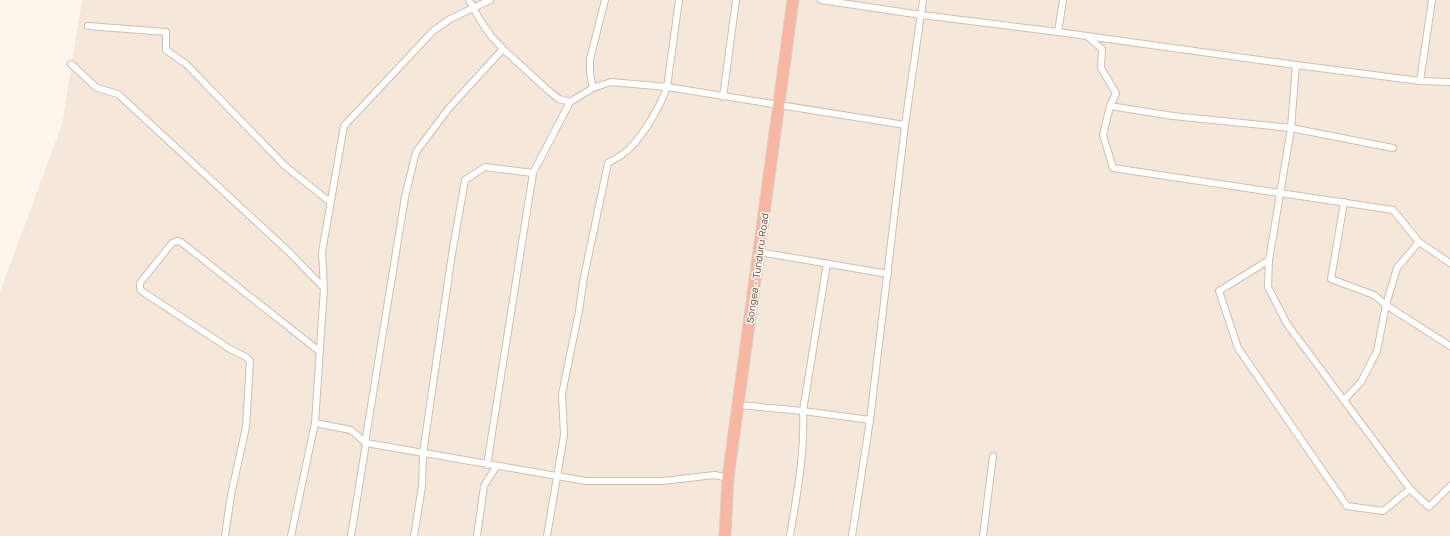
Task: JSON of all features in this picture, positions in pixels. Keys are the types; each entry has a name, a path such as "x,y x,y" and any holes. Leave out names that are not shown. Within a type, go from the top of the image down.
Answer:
{"highway":[{"name":"Songea - Tunduru Road","path":"725,536 728,478 793,0"}],"street":[{"path":"469,0 491,36 503,49 550,92 560,99 570,102"},
{"path":"291,536 315,423 324,288 322,252 344,126 432,31 450,19 490,0"},
{"path":"593,88 590,73 590,59 606,0"},
{"path":"547,536 564,435 562,394 579,311 584,277 608,163 629,149 652,118 662,101 667,87 679,0"},
{"path":"723,97 736,0"},
{"path":"820,0 1296,65 1420,81 1450,82"},
{"path":"852,536 870,420 905,125 924,0"},
{"path":"1058,32 1063,0"},
{"path":"1420,81 1432,0"},
{"path":"88,26 166,32 166,50 186,64 285,166 330,202"},
{"path":"1086,36 1102,49 1101,68 1116,92 1110,106 1103,135 1113,168 1393,210 1420,242 1450,263"},
{"path":"352,536 365,443 405,197 416,152 449,108 503,49"},
{"path":"72,64 97,88 118,94 288,251 324,288"},
{"path":"1296,65 1291,128 1281,193 1268,260 1268,287 1287,324 1410,489 1429,507 1450,486"},
{"path":"487,465 533,173 570,102 593,88 611,82 667,87 905,125"},
{"path":"1110,106 1173,116 1291,128 1393,148"},
{"path":"414,536 422,486 423,453 452,254 465,180 485,167 533,173"},
{"path":"1344,202 1331,279 1374,295 1386,305 1450,346"},
{"path":"225,536 231,495 246,427 250,361 143,292 140,289 140,283 172,243 177,241 181,242 319,351"},
{"path":"1344,400 1361,382 1377,351 1386,305 1397,268 1420,242"},
{"path":"759,252 827,262 888,274"},
{"path":"1268,260 1219,291 1238,348 1347,506 1384,510 1410,489"},
{"path":"790,536 803,458 803,411 827,262"},
{"path":"739,405 803,411 870,420"},
{"path":"315,423 351,430 365,443 496,467 586,481 662,481 715,475 728,478"},
{"path":"983,536 993,456"},
{"path":"477,536 484,486 496,467"}],"shaded area":[{"path":"82,0 1450,0 1450,536 0,536 0,292 62,124"}]}
